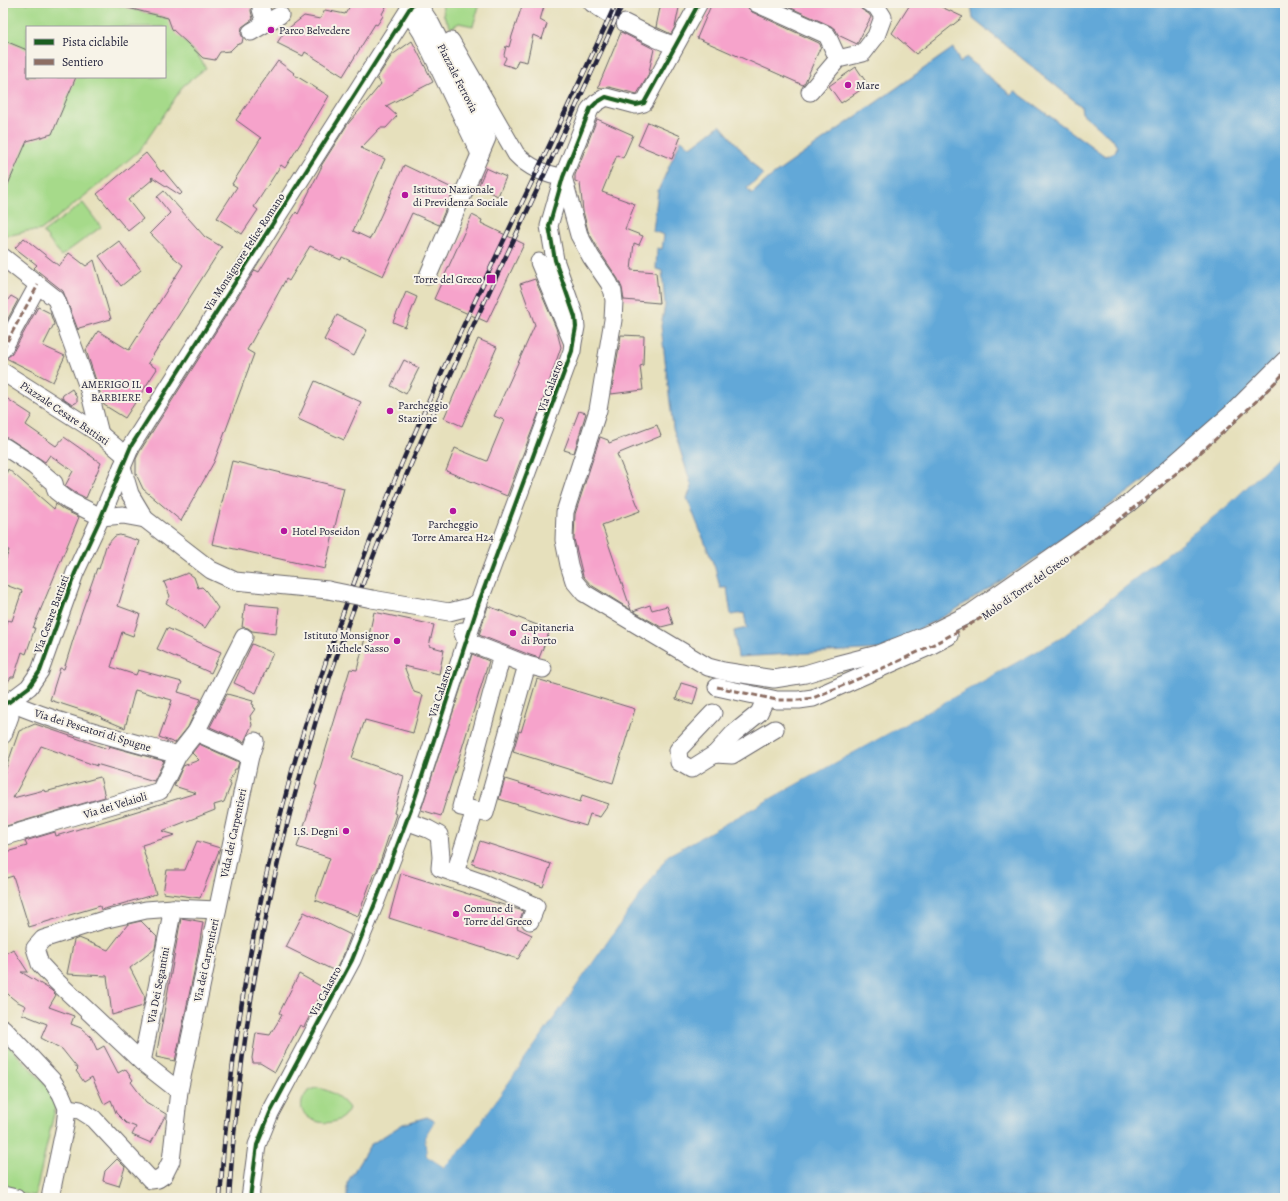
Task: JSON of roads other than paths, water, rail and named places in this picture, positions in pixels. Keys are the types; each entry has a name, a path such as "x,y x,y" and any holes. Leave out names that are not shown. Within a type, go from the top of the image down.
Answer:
{"street":[{"path":"251,32 272,19 261,9 262,3"},
{"path":"430,3 516,154 534,167 558,176 579,235 590,257 609,283 613,292 613,320 598,410 565,512 564,540 574,581 584,593 708,667 723,671 774,679 805,674 878,654 931,633 971,613 1128,504 1230,415 1285,360"},
{"path":"592,3 607,13"},
{"path":"625,23 657,39 676,46 699,3"},
{"path":"756,3 827,35 838,58"},
{"path":"810,92 838,58 863,53 876,36 883,17 876,6 868,3"},
{"name":"Piazzale Ferrovia","path":"413,6 430,24 486,133 486,141 428,276"},
{"name":"Via Monsignore Felice Romano","path":"101,518 131,446 413,6"},
{"name":"Via Calastro","path":"250,1198 257,1145 268,1120 352,960 376,901 406,821 479,602 572,351 576,327 575,317 555,260 549,226 558,176 590,109 606,97 636,105 644,103 676,46"},
{"path":"3,256 56,299 90,390 100,434"},
{"path":"539,262 573,343"},
{"path":"3,349 38,285"},
{"name":"Piazzale Cesare Battisti","path":"3,372 100,434 124,462"},
{"name":"Molo di Torre del Greco","path":"717,688 777,700 813,698 926,648 960,630 983,617 1032,584 1122,517 1228,429 1285,372"},
{"path":"3,448 5,447 34,466 54,482 56,491 69,501 101,518 124,515 145,519"},
{"path":"124,462 130,494 145,519 211,570 235,580 328,590 448,612 469,607 479,602"},
{"name":"Via Cesare Battisti","path":"6,703 29,687 40,671 75,573 101,518"},
{"path":"448,612 457,620 466,642 502,655 535,667 485,813 461,807 502,655"},
{"name":"Via dei Velaioli","path":"3,837 160,791 178,755 196,732 244,638"},
{"path":"712,713 678,750 679,762 691,769 715,754 733,734 759,713 774,679"},
{"path":"3,735 10,716 6,703"},
{"name":"Via dei Pescatori di Spugne","path":"6,703 86,729 178,755"},
{"path":"715,754 732,755 776,729"},
{"name":"Vida dei Carpentieri","path":"196,732 253,748 217,910"},
{"path":"455,874 475,810"},
{"path":"406,821 428,829 439,836 441,857 440,868 483,883 536,906 530,921"},
{"name":"Via dei Carpentieri","path":"67,1108 80,1110 94,1119 151,1180 158,1179 164,1175 171,1161 179,1091 217,910 173,908 146,910 103,920 43,940 36,948 40,964 55,980 142,1062 179,1091"},
{"name":"Via Dei Segantini","path":"142,1062 173,908"},
{"path":"3,1028 52,1080 62,1094 67,1108 65,1126 50,1198"},
{"path":"3,1196 16,1198"}],"water":[{"path":"971,3 1285,3 1285,353 1220,418 1134,488 1021,568 952,612 881,649 738,657 734,631 747,628 744,613 731,615 727,588 720,588 715,568 687,498 692,487 673,428 661,326 665,305 662,271 656,269 657,248 662,249 664,235 653,231 658,191 681,140 691,147 720,125 763,175 747,188 752,194 769,178 953,48 960,63 966,57 1011,95 1015,91 1105,156 1115,152 1117,147 1113,140 1082,113 1081,106 973,19"},
{"path":"1285,450 1285,1198 347,1198 347,1183 370,1145 403,1124 427,1117 435,1121 425,1137 427,1156 444,1167 461,1150 668,855 1062,637 1228,505"}],"railway":[{"path":"220,1198 224,1144 237,1036 255,929 278,823 315,693 370,540 426,407 616,3"},
{"path":"229,1198 235,1118 257,961 273,883 292,806 313,730 338,654 381,537 433,414 623,3"}],"place":[{"name":"Parco Belvedere","path":"271,30"},
{"name":"Mare","path":"848,85"},
{"name":"Istituto Nazionale di Previdenza Sociale","path":"405,195"},
{"name":"Torre del Greco","path":"491,279"},
{"name":"AMERIGO IL BARBIERE","path":"149,390"},
{"name":"Parcheggio Stazione","path":"390,411"},
{"name":"Parcheggio Torre Amarea H24","path":"453,511"},
{"name":"Hotel Poseidon","path":"284,531"},
{"name":"Capitaneria di Porto","path":"513,633"},
{"name":"Istituto Monsignor Michele Sasso","path":"397,641"},
{"name":"I.S. Degni","path":"346,831"},
{"name":"Comune di Torre del Greco","path":"456,914"}]}
